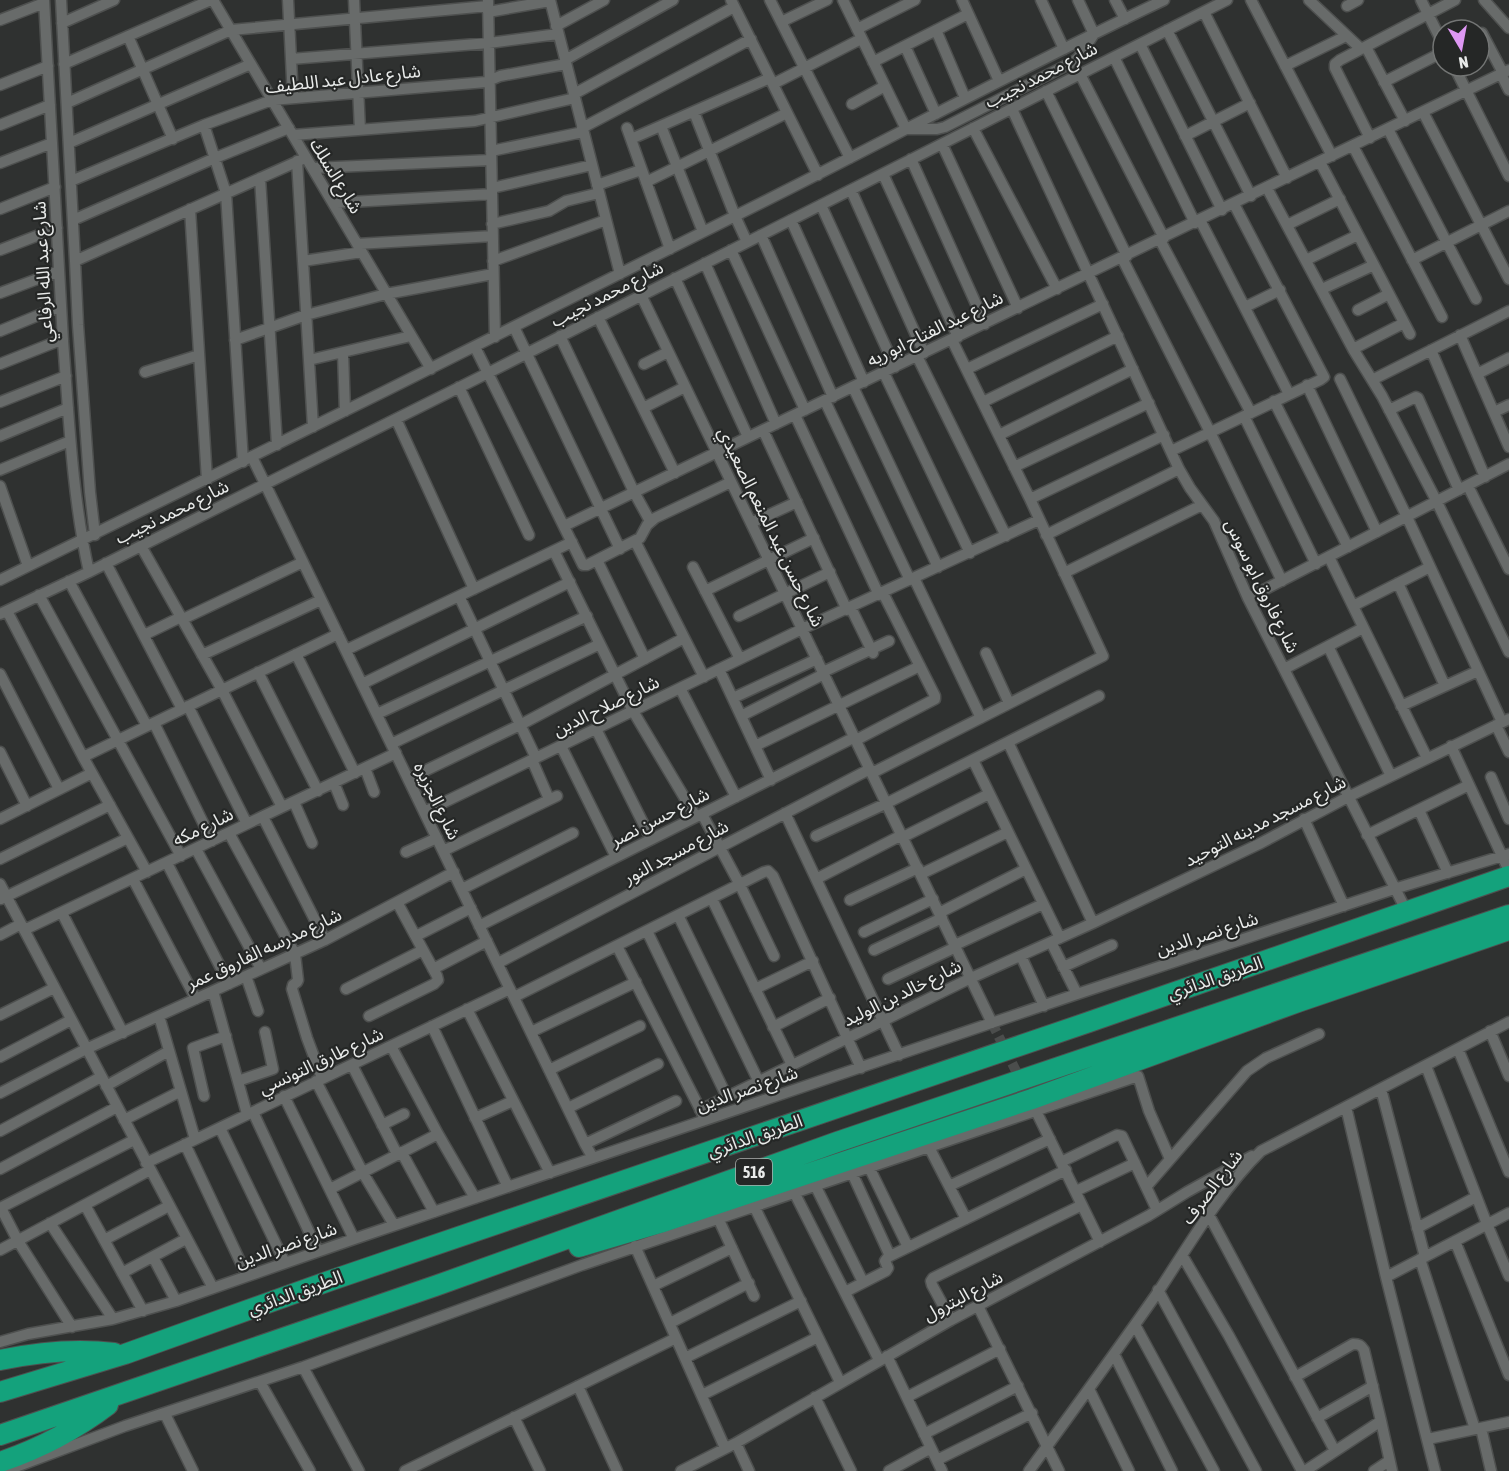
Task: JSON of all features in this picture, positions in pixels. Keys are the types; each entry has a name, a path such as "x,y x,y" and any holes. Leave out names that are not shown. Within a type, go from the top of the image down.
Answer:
{"highway":[{"name":"الطريق الدائري","path":"0,1392 125,1354 365,1269 1509,876"},
{"name":"الطريق الدائري","path":"0,1435 435,1286 837,1142 1509,915"},
{"name":"الطريق الدائري","path":"435,1286 660,1223 1032,1099 1298,1002 1509,930"},
{"path":"0,1360 62,1351 125,1354"},
{"path":"0,1462 53,1440 126,1391"}],"street":[{"name":"شارع عبد الله الرفاعي","path":"61,0 78,325 94,535"},
{"path":"62,23 114,0"},
{"path":"64,64 212,0"},
{"name":"شارع السلك","path":"212,0 291,131 302,159 313,168 430,369"},
{"path":"288,0 293,98"},
{"path":"354,0 360,130"},
{"path":"291,59 489,43 557,30 604,0"},
{"name":"شارع عادل عبد اللطيف","path":"71,181 204,125 272,100 490,81 500,76 565,62 673,0"},
{"path":"770,0 850,158"},
{"path":"781,22 826,0"},
{"path":"843,0 906,129 945,127 1073,62 1094,34 1078,0"},
{"path":"631,139 804,68 915,0"},
{"path":"962,0 999,81"},
{"path":"1041,0 1064,49"},
{"path":"1115,0 1125,19"},
{"name":"شارع محمد نجيب","path":"4,613 488,373 1227,0"},
{"path":"1251,0 1332,156"},
{"path":"1309,0 1346,36 1363,48 1405,121"},
{"path":"1347,6 1358,0"},
{"path":"1421,0 1431,20"},
{"path":"1370,138 1335,68 1336,63 1455,0"},
{"path":"1484,0 1505,16 1509,28"},
{"name":"شارع عبد الله الرفاعي","path":"44,1 70,441 82,541 89,572"},
{"path":"0,20 44,1"},
{"path":"67,103 231,30 550,1 620,274"},
{"name":"شارع محمد نجيب","path":"0,580 495,337 1156,2"},
{"path":"73,220 215,158 291,131 360,130 475,121 574,96 733,3 818,175"},
{"path":"488,6 495,337"},
{"path":"1204,12 1287,178"},
{"path":"873,62 968,14"},
{"path":"936,30 965,98"},
{"path":"1167,30 1251,196"},
{"path":"128,36 173,138"},
{"path":"1285,66 1346,36"},
{"path":"313,168 491,156 583,130 751,39"},
{"path":"1140,44 1222,210"},
{"path":"905,46 936,114"},
{"path":"1491,49 1505,73 1509,90"},
{"path":"1114,57 1289,394"},
{"path":"1384,82 1431,58"},
{"path":"69,143 251,64"},
{"path":"0,85 48,66"},
{"name":"شارع عبد الفتاح ابو ريه","path":"564,526 1505,73"},
{"path":"1080,74 1247,414 1316,564"},
{"path":"1460,78 1509,176"},
{"path":"852,104 885,86"},
{"path":"1046,91 1282,581"},
{"path":"1185,136 1250,103"},
{"path":"0,125 50,105"},
{"name":"شارع فاروق ابو سوس","path":"1012,109 1179,469 1214,521 1248,598 1407,912"},
{"path":"694,112 747,242"},
{"path":"1423,112 1509,279"},
{"path":"646,182 788,113"},
{"path":"204,125 226,193 235,340 247,460"},
{"path":"661,126 703,232"},
{"path":"627,128 670,249"},
{"path":"973,128 1057,289"},
{"path":"1388,129 1476,299"},
{"path":"0,164 52,143"},
{"path":"942,144 1018,308"},
{"path":"1353,146 1442,317"},
{"path":"75,261 302,159 303,261 313,428"},
{"path":"911,159 986,324"},
{"path":"1320,162 1410,334"},
{"path":"333,203 492,191 592,165"},
{"path":"492,224 549,211 566,201 642,170"},
{"path":"882,174 967,369 1064,573 1202,505"},
{"path":"260,178 277,445"},
{"path":"0,208 55,188"},
{"path":"1267,188 1437,502 1509,652"},
{"path":"850,190 921,355 1006,536"},
{"path":"1287,225 1340,199"},
{"path":"1171,451 1322,379 1324,375 1234,204"},
{"path":"821,205 895,367"},
{"path":"190,209 207,480"},
{"path":"1412,260 1509,211"},
{"path":"493,261 606,220"},
{"path":"791,220 864,382"},
{"path":"0,250 57,228"},
{"path":"761,235 829,399 912,579 981,718"},
{"path":"1306,260 1358,235"},
{"path":"303,261 360,248 493,236"},
{"path":"732,250 800,413 881,594 920,666 755,746"},
{"path":"705,263 776,424"},
{"path":"1322,290 1374,264"},
{"path":"0,293 59,271"},
{"path":"235,340 306,315 387,294 494,274"},
{"path":"675,278 748,437"},
{"path":"1245,307 1280,290"},
{"path":"1358,310 1389,294"},
{"name":"شارع حسن عبد المنعم الصعيدي","path":"641,295 992,1023"},
{"path":"967,369 1103,304"},
{"path":"0,331 61,306"},
{"path":"1372,380 1509,310"},
{"path":"598,317 675,473"},
{"path":"1353,349 1404,323"},
{"path":"514,327 620,549"},
{"path":"1460,335 1509,447"},
{"path":"309,360 411,336"},
{"path":"560,336 650,521"},
{"path":"983,402 1118,336"},
{"path":"0,364 63,339"},
{"path":"475,347 582,564 587,565 635,541 650,521 731,482"},
{"path":"1431,350 1485,477"},
{"path":"644,364 668,352"},
{"path":"343,353 345,411"},
{"path":"145,372 199,355"},
{"path":"1477,374 1509,358"},
{"path":"999,435 1133,369"},
{"path":"884,373 970,552"},
{"path":"0,402 66,376"},
{"path":"1340,379 1502,722 1509,752"},
{"path":"1307,385 1377,532"},
{"path":"459,387 530,535"},
{"path":"643,408 685,387"},
{"path":"853,387 938,567"},
{"path":"1389,410 1417,397 1463,488 1509,569"},
{"path":"1274,401 1348,547"},
{"path":"1014,467 1149,403"},
{"path":"1494,412 1509,405"},
{"path":"0,436 68,408"},
{"path":"396,419 474,589"},
{"path":"763,430 830,572 872,652"},
{"path":"1030,499 1164,435"},
{"path":"0,470 70,441"},
{"name":"شارع الجزيره","path":"247,460 265,484 593,1158"},
{"path":"1248,598 1509,464"},
{"path":"1046,535 1179,469"},
{"path":"0,486 28,566"},
{"path":"751,523 797,502"},
{"name":"شارع صلاح الدين","path":"424,812 802,629 1040,520"},
{"path":"705,591 814,538"},
{"path":"635,541 704,677"},
{"path":"345,650 572,542"},
{"path":"141,546 222,690 282,807"},
{"path":"554,551 633,711 720,848 774,956"},
{"path":"1329,557 1427,758"},
{"path":"597,560 645,659"},
{"path":"144,635 303,562"},
{"path":"106,563 247,824"},
{"path":"693,567 740,659"},
{"path":"1353,606 1430,567"},
{"path":"739,616 830,572"},
{"name":"شارع مسجد النور","path":"498,963 785,813 1103,656 1064,573"},
{"path":"69,581 151,724 212,841"},
{"path":"362,684 570,582"},
{"path":"1398,584 1445,686"},
{"path":"39,595 181,856"},
{"path":"443,851 553,797 459,596"},
{"path":"202,655 321,600"},
{"path":"4,613 147,872"},
{"path":"377,714 587,616"},
{"path":"1284,669 1363,628"},
{"path":"83,757 338,634"},
{"path":"408,779 520,725 684,638"},
{"path":"741,716 824,673 872,652 888,641"},
{"name":"شارع مكه","path":"0,934 62,913 360,771 394,749 504,690 600,644"},
{"path":"1328,646 1391,776"},
{"path":"986,653 1009,703"},
{"path":"296,654 360,771 374,792"},
{"path":"733,698 817,659"},
{"name":"شارع حسن نصر","path":"479,926 932,701 935,696 920,666"},
{"path":"719,669 771,780"},
{"path":"1401,706 1478,671"},
{"path":"258,672 318,791"},
{"path":"0,674 59,789"},
{"path":"680,688 736,797"},
{"path":"816,836 887,803 1099,696"},
{"name":"شارع مسجد مدينه التوحيد","path":"1093,923 1259,844 1304,819 1502,722"},
{"path":"596,729 651,839"},
{"path":"1008,742 1093,923"},
{"path":"561,746 616,857"},
{"path":"1451,746 1505,855 1509,871"},
{"path":"0,752 27,806"},
{"path":"973,760 1043,904 1062,967 1077,994"},
{"path":"0,819 92,773"},
{"path":"1491,777 1509,819"},
{"path":"334,783 343,805"},
{"path":"1367,835 1469,785"},
{"path":"816,879 989,794"},
{"path":"294,802 312,843"},
{"path":"0,858 110,805"},
{"path":"1419,810 1448,873"},
{"path":"785,813 899,1055"},
{"path":"262,817 325,940"},
{"path":"1304,819 1344,906"},
{"path":"462,889 573,832"},
{"path":"850,900 1008,832"},
{"path":"229,833 295,954 298,980 292,989 319,1079 363,1173 394,1226"},
{"path":"3,898 128,838"},
{"path":"406,852 437,838"},
{"path":"196,849 261,969"},
{"name":"شارع نصر الدين","path":"0,1342 28,1334 113,1319 176,1301 593,1158 703,1115 861,1068 1394,889 1505,855"},
{"path":"167,863 230,984"},
{"path":"874,950 1026,869"},
{"name":"شارع طارق التونسي","path":"0,1250 85,1205 190,1142 467,1009 512,993 617,946 764,872 770,872 813,961"},
{"name":"شارع مدرسه الفاروق عمر","path":"0,1093 87,1049 325,940 454,873"},
{"path":"133,879 196,999"},
{"path":"0,884 3,898 23,927 213,1288"},
{"path":"712,899 792,1065"},
{"path":"864,932 933,900"},
{"path":"369,1016 436,982 437,978 433,969 398,902"},
{"path":"888,979 1043,904"},
{"path":"416,936 471,908"},
{"path":"62,913 123,1033"},
{"path":"678,915 759,1082"},
{"name":"شارع خالد بن الوليد","path":"703,1115 727,1097 792,1065 970,978 1093,923"},
{"path":"647,931 727,1097"},
{"path":"433,969 487,941"},
{"path":"1062,967 1112,945"},
{"path":"617,946 703,1115"},
{"path":"346,989 423,950"},
{"path":"1021,956 1044,1006"},
{"path":"755,989 813,961 861,1068"},
{"path":"246,976 258,1011"},
{"path":"531,1032 636,982"},
{"path":"0,1015 54,988"},
{"path":"213,991 238,1081 250,1113 318,1251"},
{"path":"773,1026 830,998"},
{"path":"467,1009 550,1173"},
{"path":"159,1016 181,1091 190,1142 248,1276"},
{"path":"0,1058 71,1020"},
{"name":"شارع الصرف","path":"1029,1471 1135,1325 1209,1215 1261,1151 1509,1022"},
{"path":"432,1026 508,1187"},
{"path":"549,1070 640,1026"},
{"path":"1491,1031 1509,1076"},
{"path":"238,1081 273,1069 265,1032"},
{"path":"1146,1187 1247,1071 1266,1058 1319,1034"},
{"path":"204,1096 193,1048 226,1036"},
{"path":"391,1046 475,1198"},
{"path":"1458,1048 1509,1172"},
{"path":"0,1131 170,1051"},
{"path":"568,1108 658,1064"},
{"path":"352,1065 396,1152 401,1153 434,1212"},
{"path":"1426,1065 1509,1276"},
{"path":"5,1471 124,1426 303,1367 635,1246 1138,1076 1149,1111 1170,1159"},
{"path":"1381,1089 1423,1258 1491,1471"},
{"path":"124,1120 181,1091"},
{"path":"284,1096 354,1239"},
{"path":"475,1118 513,1101"},
{"path":"585,1144 676,1101"},
{"path":"0,1169 117,1107"},
{"path":"1346,1107 1435,1471"},
{"path":"1036,1111 1100,1242"},
{"path":"382,1125 404,1114"},
{"path":"220,1128 285,1263"},
{"path":"330,1189 438,1134"},
{"path":"845,1292 886,1271 888,1268 885,1259 890,1256 966,1219 1117,1135 1123,1138 1157,1210"},
{"path":"949,1186 1050,1138"},
{"path":"72,1327 0,1208 134,1140"},
{"path":"929,1147 966,1219"},
{"name":"شارع البترول","path":"681,1471 736,1443 951,1320 1100,1242 1261,1151"},
{"path":"1076,1191 1135,1163"},
{"path":"869,1167 908,1247"},
{"path":"852,1173 890,1256"},
{"path":"815,1185 863,1282"},
{"path":"794,1192 845,1292 907,1397 942,1471"},
{"path":"1417,1228 1476,1197"},
{"path":"85,1205 143,1311"},
{"path":"951,1320 932,1285 933,1278 1082,1205"},
{"path":"104,1240 169,1206"},
{"path":"754,1206 840,1382"},
{"path":"1386,1277 1509,1213"},
{"path":"1209,1215 1335,1451"},
{"path":"718,1218 754,1296"},
{"path":"50,1223 113,1319"},
{"path":"122,1273 186,1239"},
{"path":"1455,1241 1509,1375"},
{"path":"635,1246 725,1448"},
{"path":"653,1286 732,1248"},
{"path":"1182,1255 1303,1471 1382,1421"},
{"path":"153,1257 176,1301"},
{"path":"670,1323 749,1283"},
{"path":"1158,1290 1256,1471"},
{"path":"685,1358 801,1301"},
{"path":"978,1306 1059,1471"},
{"path":"1135,1325 1209,1469"},
{"path":"702,1395 818,1337"},
{"path":"406,1471 676,1338"},
{"path":"1295,1377 1353,1344 1358,1344 1364,1350 1391,1466 1374,1471"},
{"path":"907,1397 1000,1349"},
{"path":"1114,1354 1172,1471"},
{"path":"303,1367 359,1471"},
{"path":"260,1382 310,1471"},
{"path":"578,1386 617,1471"},
{"path":"924,1434 1018,1386"},
{"path":"1317,1418 1373,1386"},
{"path":"1089,1389 1130,1471"},
{"path":"815,1397 851,1471"},
{"path":"165,1413 193,1471"},
{"path":"937,1460 1032,1413"},
{"path":"514,1417 540,1471"},
{"path":"1428,1439 1509,1422"},
{"path":"736,1443 749,1471"},
{"path":"889,1471 931,1448"}],"tunnel":[{"path":"992,1023 1032,1103"}]}
